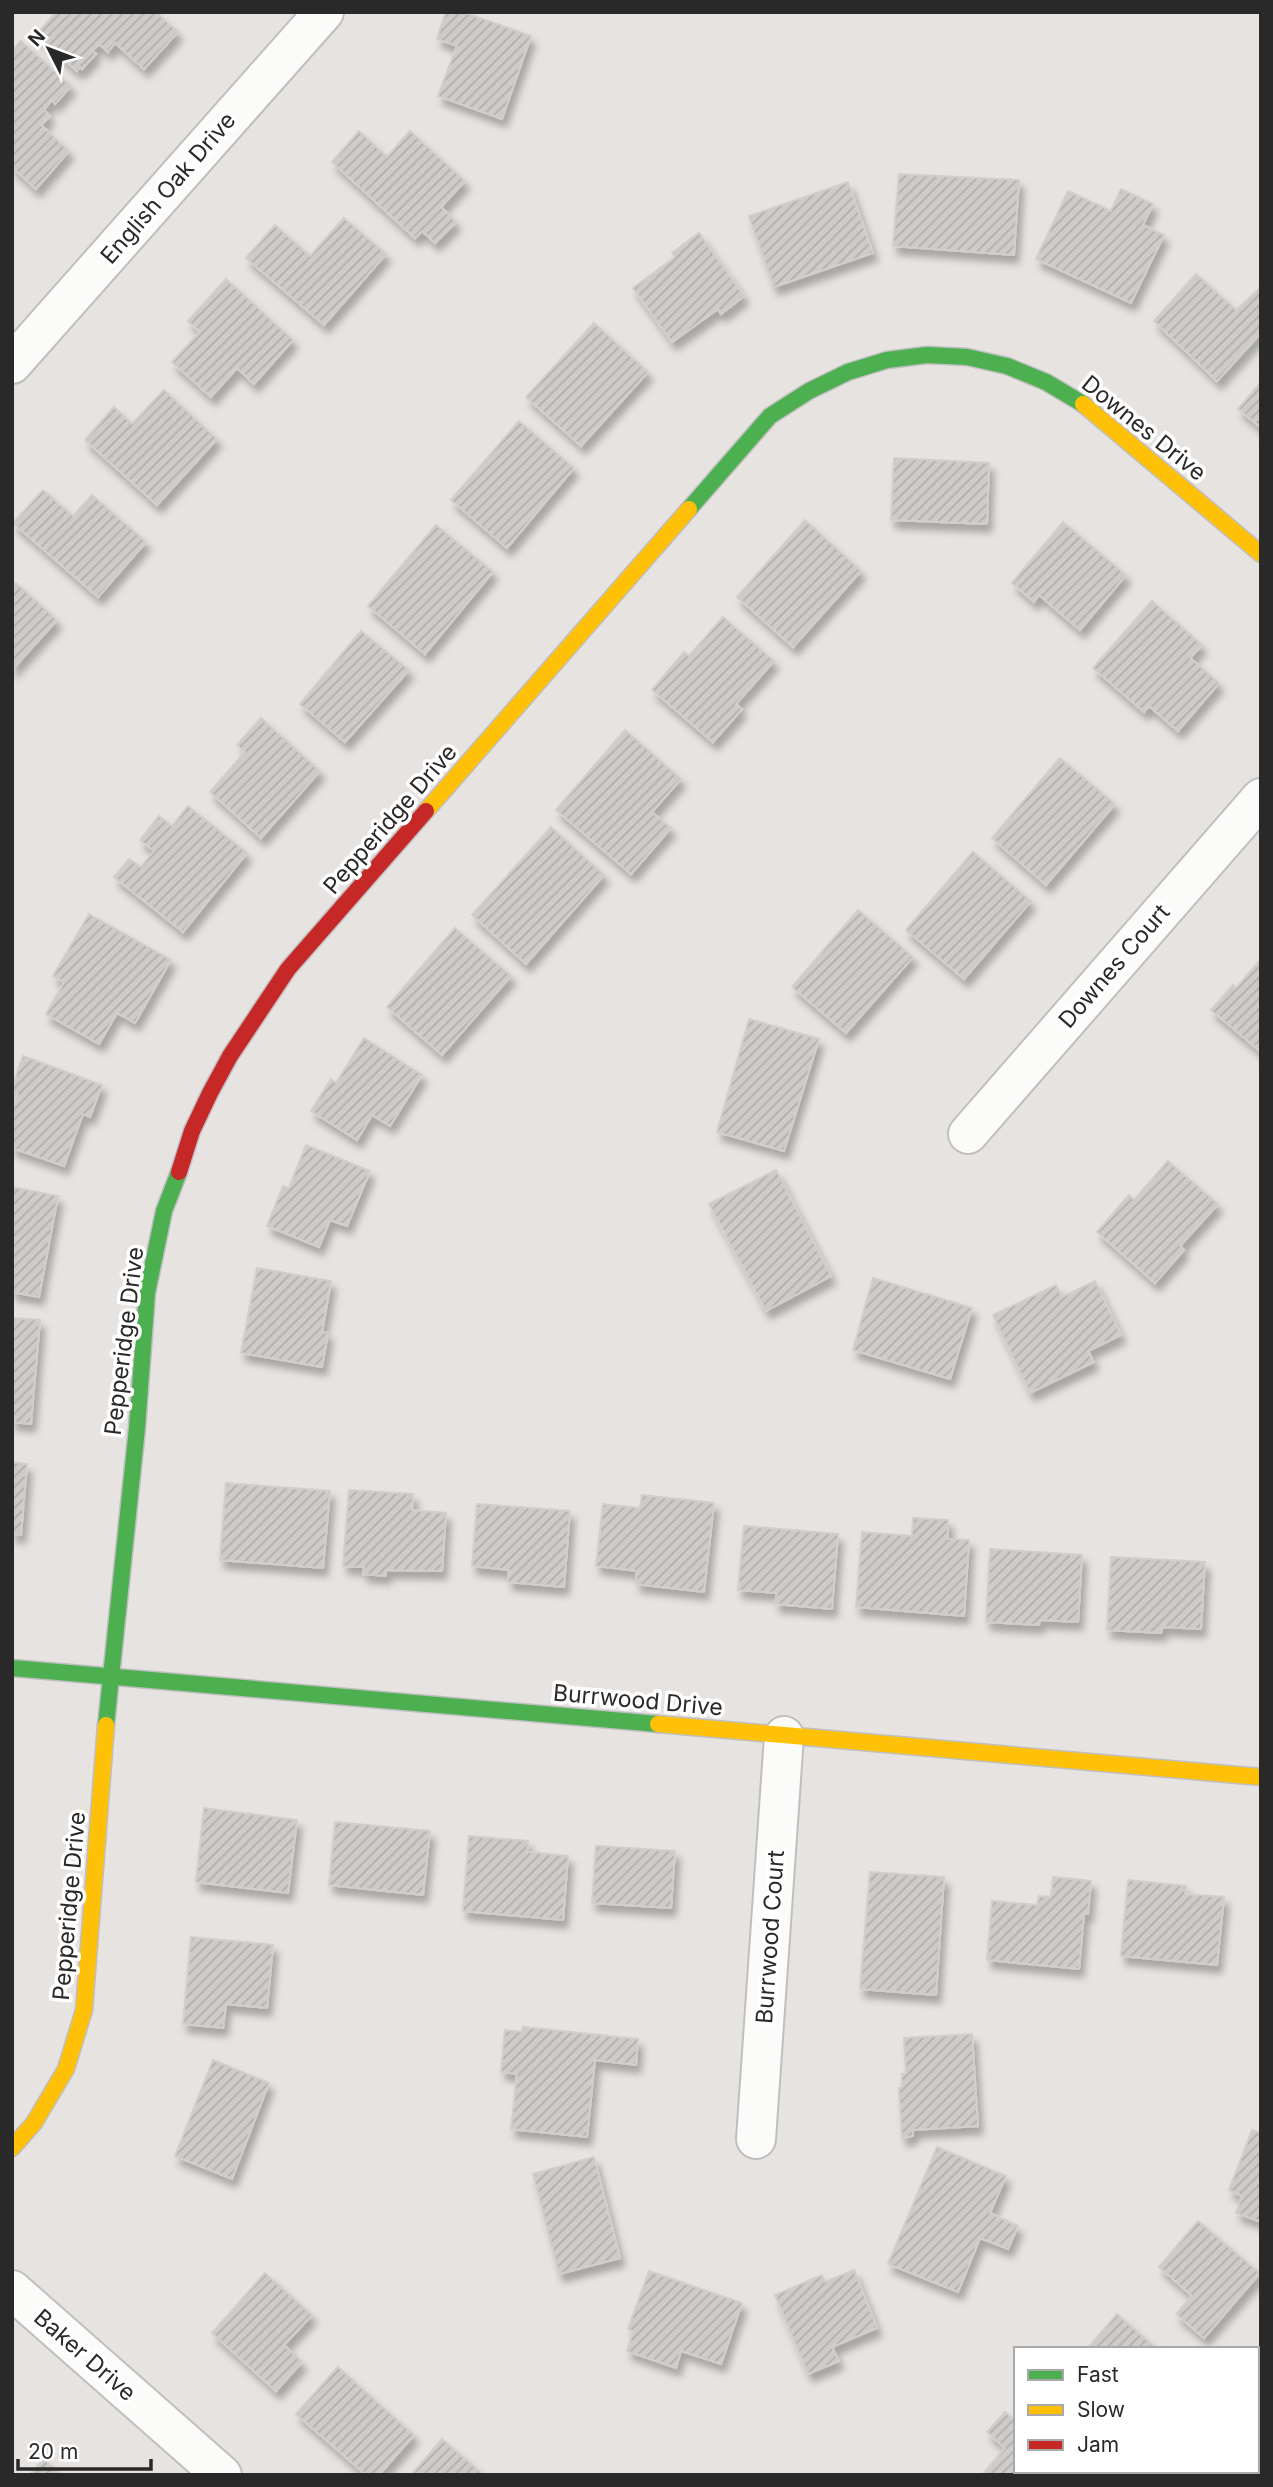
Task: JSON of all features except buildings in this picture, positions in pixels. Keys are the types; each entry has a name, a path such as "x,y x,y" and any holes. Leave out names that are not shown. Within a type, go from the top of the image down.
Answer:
{"street":[{"name":"English Oak Drive","path":"12,364 324,12"},
{"name":"Downes Drive","path":"902,356 944,354 988,361 1049,383 1094,412 1261,554"},
{"name":"Pepperidge Drive","path":"12,2148 34,2123 66,2069 84,2010 110,1676 137,1428 148,1293 164,1210 173,1192 192,1131 230,1056 288,969 770,415 799,394 832,377 902,356"},
{"name":"Downes Court","path":"968,1134 1261,798"},
{"name":"Burrwood Drive","path":"12,1668 1261,1777"},
{"name":"Burrwood Court","path":"756,2139 784,1736"},
{"name":"Baker Drive","path":"12,2290 222,2475"}],"traffic: fast":[{"path":"689,509 770,416 809,391 848,372 887,360 927,355 967,357 1007,366 1046,382 1083,404"},
{"path":"106,1725 137,1428 147,1293 164,1211 179,1172"},
{"path":"12,1668 658,1724"}],"traffic: slow":[{"path":"1083,404 1261,554"},
{"path":"426,811 689,509"},
{"path":"658,1724 1261,1777"},
{"path":"12,2148 34,2123 66,2069 84,2010 106,1725"}],"traffic: jam":[{"path":"179,1172 192,1131 210,1093 230,1056 288,969 426,811"}]}
